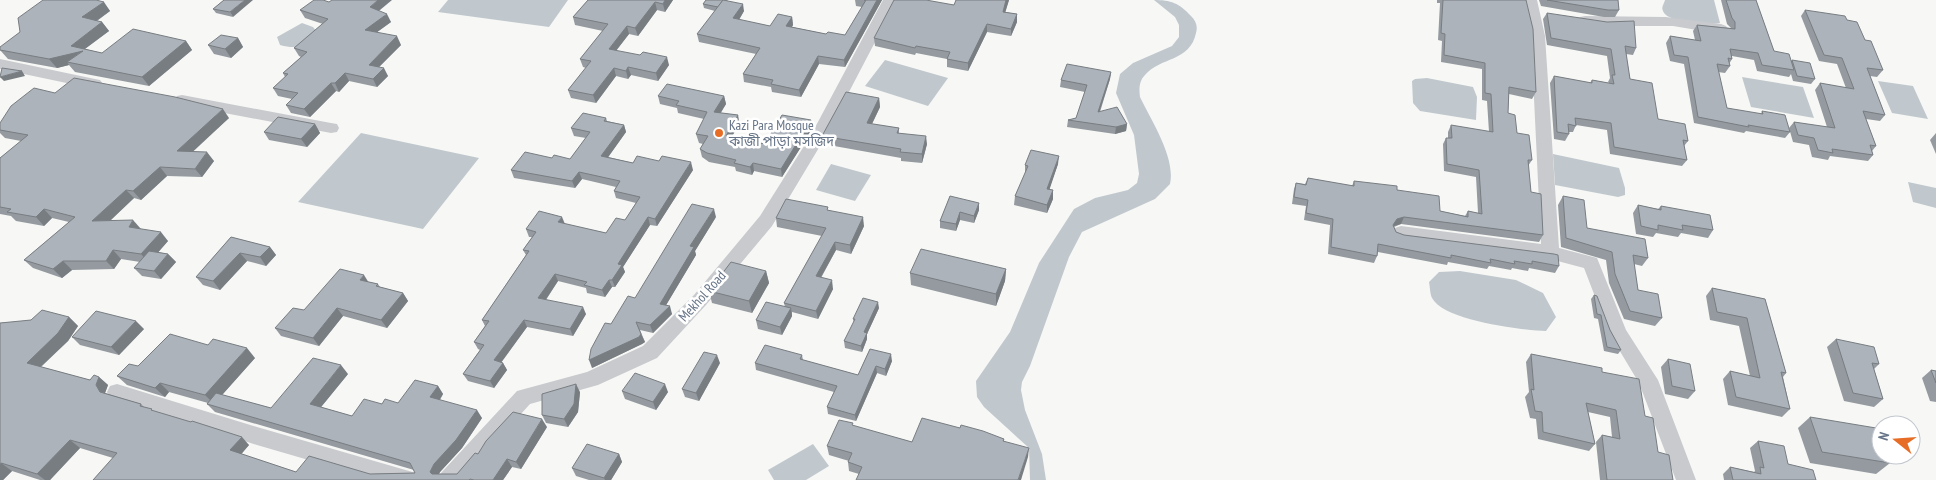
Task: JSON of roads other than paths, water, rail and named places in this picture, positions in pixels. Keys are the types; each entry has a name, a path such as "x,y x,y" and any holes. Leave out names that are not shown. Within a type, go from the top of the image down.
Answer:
{"street":[{"name":"Mekhol Road","path":"448,480 524,398 591,379 650,352 700,300 766,221 818,136 890,0"},
{"path":"1537,9 1550,252"},
{"path":"1574,18 1604,23 1621,21 1666,22 1722,29"},
{"path":"0,64 108,86"},
{"path":"166,97 331,128"},
{"path":"1401,233 1550,252 1591,263 1618,333 1648,380 1686,480"},
{"path":"117,392 256,436 409,480"}],"place":[{"name":"Kazi Para Mosque কাজী পাড়া মসজিদ","path":"719,133"}]}
